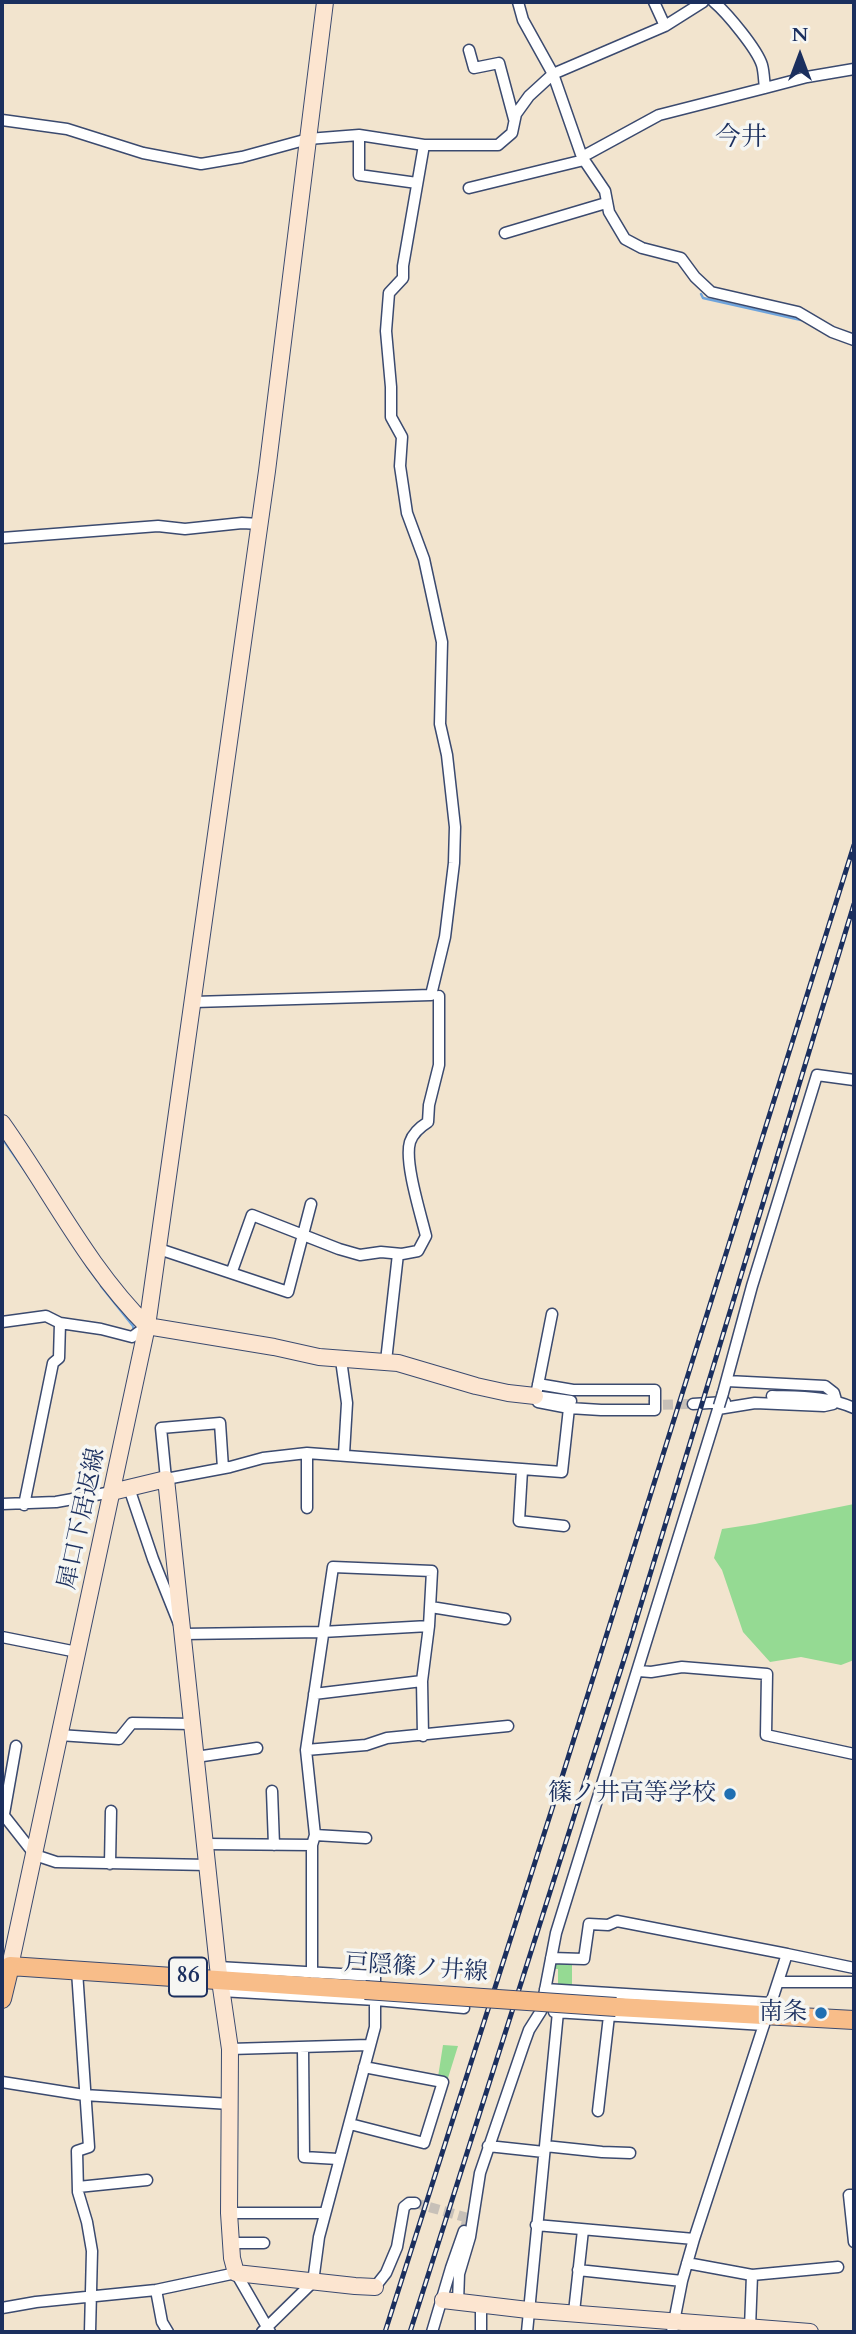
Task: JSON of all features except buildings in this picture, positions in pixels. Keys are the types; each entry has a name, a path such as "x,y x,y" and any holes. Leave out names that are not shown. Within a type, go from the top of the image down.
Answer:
{"main road":[{"name":"戸隠篠ノ井線","path":"6,1965 219,1979 371,1995 613,2011 854,2020"},
{"path":"2,1999 6,1965"}],"street":[{"name":"犀口下居返線","path":"6,1965 35,1854 147,1326 260,524 325,2"},
{"path":"518,2 523,20 553,74 583,158 605,191 606,203 625,239 642,248 681,258 711,292 798,312 832,332 854,340"},
{"path":"654,2 665,26"},
{"path":"2,120 67,128 135,150 201,164 242,157 308,139 359,135 424,145 498,145 512,134 516,114 529,96 553,74 665,26 703,2"},
{"path":"714,2 755,52 762,65 765,88"},
{"path":"469,50 474,68 499,63 514,120"},
{"path":"469,188 583,158 659,115 807,77 854,69"},
{"path":"359,135 359,175 417,183"},
{"path":"194,1002 430,995 445,937 454,863 455,827 447,755 440,724 442,642 424,559 407,513 400,466 402,437 391,417 386,331 389,293 403,278 424,145"},
{"path":"505,233 606,203"},
{"path":"2,538 158,526 186,529 242,523 260,524"},
{"path":"232,1271 251,1215 360,1255 418,1251 426,1236 409,1164 409,1143 416,1131 428,1122 429,1105 439,1065 439,996"},
{"path":"432,2332 451,2301 470,2237 475,2191 488,2146 526,2037 541,2011 556,1933 639,1671 817,1075 854,1080"},
{"path":"2,1123 125,1305 147,1326 341,1360 386,1361 508,1393 537,1390 655,1390 655,1410 569,1408 538,1402 537,1390 552,1314"},
{"path":"159,1249 232,1271 288,1292 311,1204"},
{"path":"386,1361 398,1254"},
{"path":"2,1322 46,1316 60,1323 132,1337 147,1326"},
{"path":"24,1505 53,1363 59,1358 60,1323"},
{"path":"341,1360 347,1403 344,1454"},
{"path":"727,1381 825,1387 834,1393 836,1400"},
{"path":"537,1390 590,1403 649,1405"},
{"path":"693,1404 711,1404 761,1395 836,1400 854,1408"},
{"path":"718,1408 755,1402 824,1406 833,1404 836,1400"},
{"path":"2,1504 24,1505 91,1497 147,1482 263,1458 307,1453 562,1472 569,1408"},
{"path":"219,1979 312,1973 375,1976 371,1995 375,2026 319,2237 313,2282 266,2331 236,2273 231,2243 229,2049 219,1979 161,1428 220,1423 223,1468"},
{"path":"307,1453 307,1508"},
{"path":"522,1469 519,1521 564,1526"},
{"path":"129,1488 153,1559 183,1634"},
{"path":"312,1973 314,1840 306,1750 333,1567 432,1570 431,1607 422,1681 422,1735"},
{"path":"431,1607 505,1619"},
{"path":"183,1634 322,1632 429,1626"},
{"path":"2,1637 77,1652"},
{"path":"639,1671 651,1672 682,1667 767,1674 766,1735 854,1754"},
{"path":"314,1694 422,1681"},
{"path":"60,1735 119,1739 132,1723 193,1724"},
{"path":"306,1750 366,1745 387,1738 508,1726"},
{"path":"16,1746 3,1813 35,1854 56,1862 208,1865"},
{"path":"196,1757 257,1748"},
{"path":"2,1756 13,1762"},
{"path":"272,1791 274,1845"},
{"path":"110,1864 111,1811"},
{"path":"206,1844 274,1845 366,1838"},
{"path":"551,1958 584,1959 589,1924 608,1925 617,1921 854,1968"},
{"path":"673,2327 694,2239 787,1954"},
{"path":"77,1971 89,2147 77,2151 78,2187 88,2222 92,2251 90,2332"},
{"path":"778,1982 854,1982"},
{"path":"545,1989 768,2015"},
{"path":"371,1995 464,2008"},
{"path":"541,2011 613,2011 598,2111"},
{"path":"527,2332 558,2012"},
{"path":"229,2049 369,2045"},
{"path":"303,2048 304,2157 338,2159"},
{"path":"350,2124 424,2143 443,2082 364,2067"},
{"path":"2,2082 84,2095 230,2104"},
{"path":"488,2146 630,2153"},
{"path":"78,2187 147,2180"},
{"path":"854,2195 849,2195 854,2242"},
{"path":"2,2308 156,2290 236,2273 375,2287 386,2273 397,2247 404,2207 408,2203 415,2203"},
{"path":"229,2213 325,2213"},
{"path":"536,2225 694,2239"},
{"path":"574,2312 583,2230"},
{"path":"451,2301 451,2268 464,2231"},
{"path":"231,2243 264,2242"},
{"path":"687,2263 752,2276 838,2266"},
{"path":"578,2270 682,2281"},
{"path":"750,2328 752,2276"},
{"path":"156,2290 162,2322 168,2332"},
{"path":"451,2301 574,2312 673,2327 810,2332"},
{"path":"481,2305 481,2332"}],"green space":[{"path":"854,1504 854,1660 841,1665 801,1657 770,1662 743,1632 722,1570 714,1558 722,1529"},
{"path":"556,1961 572,1962 572,1985 558,1985 558,1969 552,1969"},
{"path":"443,2045 458,2046 448,2078 438,2077"}],"waterway":[{"path":"701,294 703,298 801,320"},
{"path":"2,1138 30,1178"},
{"path":"87,1266 97,1280"},
{"path":"101,1286 133,1326 134,1331"}],"tunnel":[{"path":"648,1405 693,1404"},
{"path":"415,2203 468,2218 464,2231"}],"railway":[{"path":"385,2332 854,845"},
{"path":"410,2332 628,1647 854,904"}],"place":[{"name":"篠ノ井高等学校","path":"730,1794"},
{"name":"南条","path":"821,2013"}],"district":[{"name":"今井","path":"741,139"}]}
